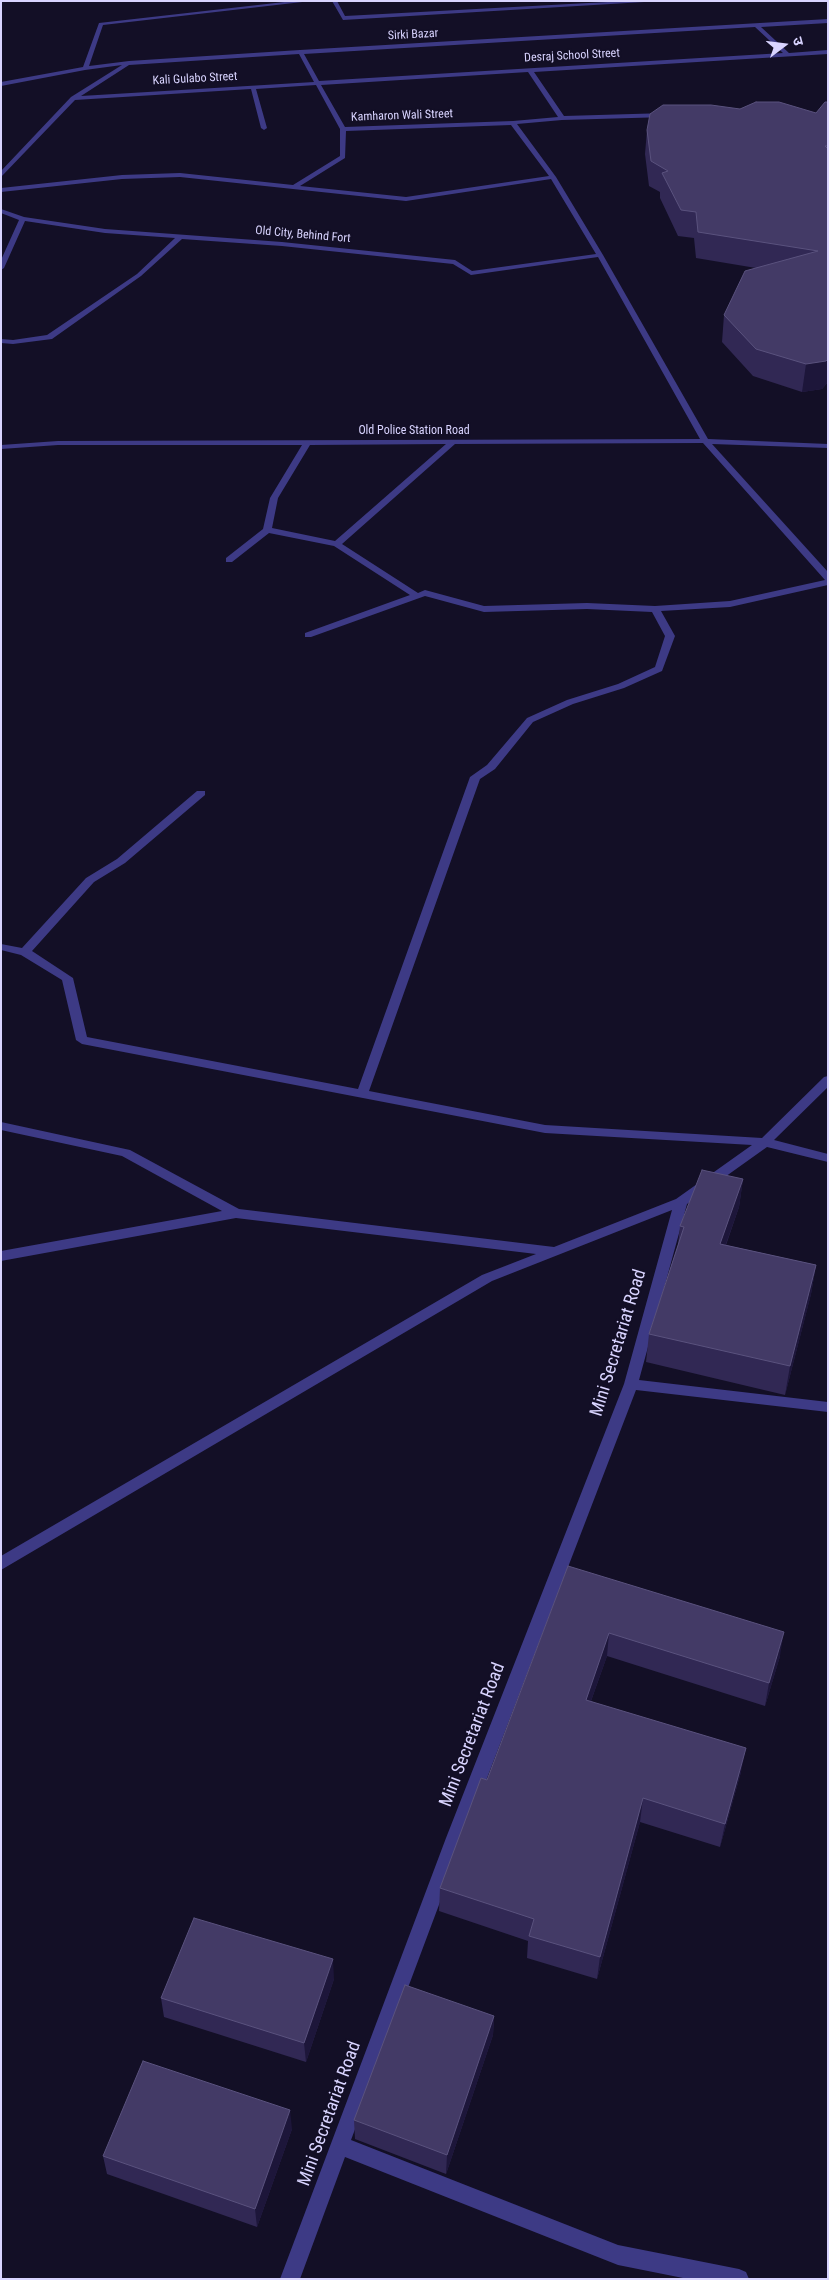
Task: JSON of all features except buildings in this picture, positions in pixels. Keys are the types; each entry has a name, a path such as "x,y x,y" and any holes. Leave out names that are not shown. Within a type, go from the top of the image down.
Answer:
{"street":[{"path":"85,68 101,24 308,1"},
{"path":"334,1 343,18 659,1"},
{"name":"Sirki Bazar","path":"1,84 85,68 129,63 828,21"},
{"path":"756,25 787,54"},
{"name":"Kamharon Wali Street","path":"300,52 343,129 513,124 562,118 678,115"},
{"name":"Desraj School Street","path":"318,84 529,69 828,52"},
{"path":"1,174 73,98 129,63"},
{"path":"529,69 562,118"},
{"name":"Kali Gulabo Street","path":"73,98 318,84"},
{"path":"253,87 264,128"},
{"path":"308,635 425,593 484,610 587,606 655,609 730,604 828,580 705,441 600,255 553,177 513,124"},
{"path":"295,186 343,158 343,129"},
{"path":"1,190 122,177 180,175 406,199 553,177"},
{"name":"Old City, Behind Fort","path":"1,212 23,219 105,231 282,244 455,262 471,273 600,255"},
{"path":"1,268 23,219"},
{"path":"1,341 13,342 49,337 139,275 181,236"},
{"path":"337,544 454,441"},
{"name":"Old Police Station Road","path":"1,447 58,443 454,441 705,441 828,446"},
{"path":"229,560 267,530 274,498 308,442"},
{"path":"267,530 337,544 417,596"},
{"path":"362,1094 475,777 491,767 530,720 570,702 621,686 659,669 670,636 655,609"},
{"path":"25,952 90,880 121,861 201,793"},
{"path":"1,947 25,952 67,978 82,1040 544,1129 765,1142 828,1158"},
{"path":"1,1564 487,1278 681,1202 765,1142 828,1080"},
{"path":"1,1126 126,1153 236,1213"},
{"name":"Mini Secretariat Road","path":"290,2279 458,1829 631,1384 681,1202"},
{"path":"1,1256 236,1213 554,1251"},
{"path":"631,1384 828,1408"},
{"path":"340,2145 618,2254 739,2279"}]}
